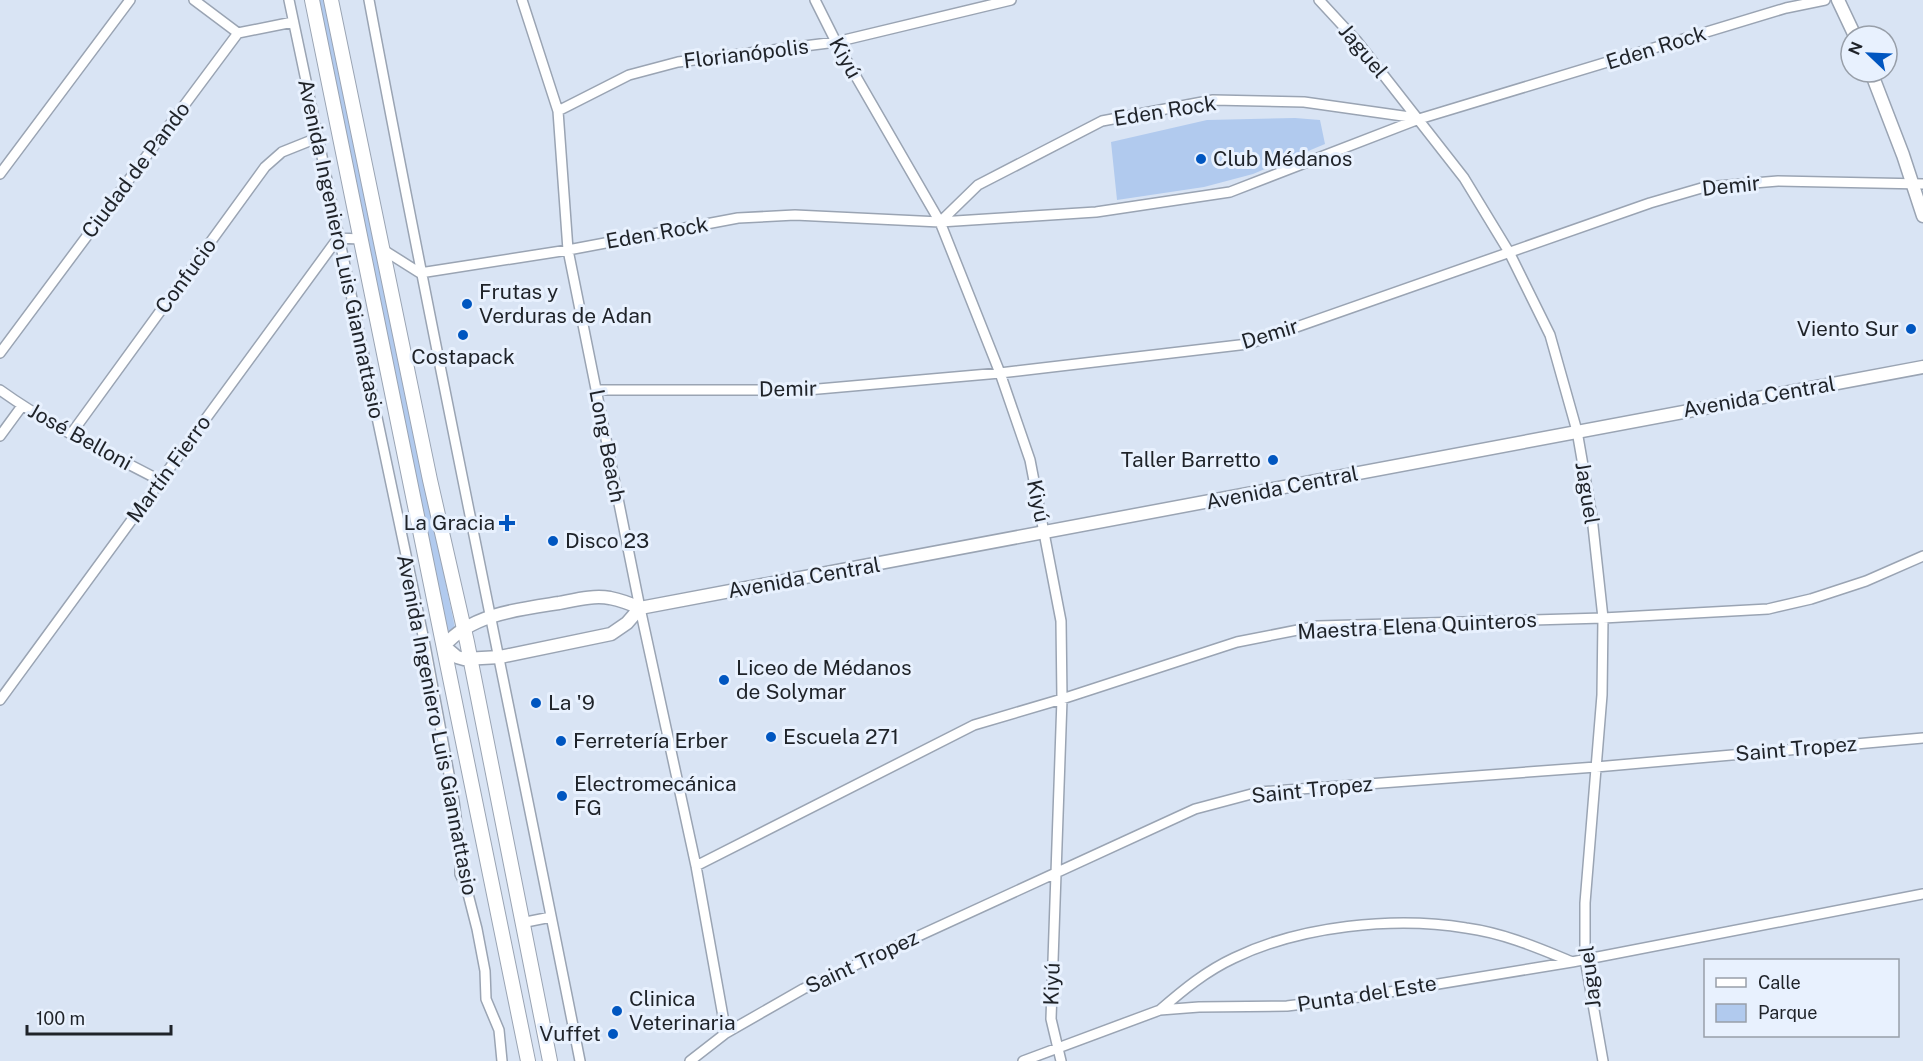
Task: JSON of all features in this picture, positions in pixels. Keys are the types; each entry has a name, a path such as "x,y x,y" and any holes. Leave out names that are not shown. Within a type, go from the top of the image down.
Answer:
{"main road":[{"name":"Avenida Ingeniero Luis Giannattasio","path":"312,0 528,1061"},
{"name":"Avenida Ingeniero Luis Giannattasio","path":"332,0 430,480 464,630 549,1061"}],"street":[{"path":"0,174 130,0"},
{"path":"194,0 238,33 293,22"},
{"name":"Avenida Ingeniero Luis Giannattasio","path":"289,0 425,645 454,801 460,848 460,874 466,886 477,929 485,971 486,999 498,1030 502,1061"},
{"path":"369,0 420,273 500,657 580,1061"},
{"name":"Long Beach","path":"522,0 558,111 568,250 640,608 696,866 726,1034"},
{"name":"Kiyú","path":"815,0 836,42 940,222 1000,373 1030,460 1061,621 1062,699 1051,1019 1061,1061"},
{"name":"Florianópolis","path":"558,111 629,75 678,62 836,42 1011,0"},
{"name":"Jaguel","path":"1319,0 1356,40 1464,178 1509,252 1550,335 1577,431 1592,517 1603,618 1602,695 1585,903 1585,959 1603,1061"},
{"name":"Eden Rock","path":"420,273 568,250 738,218 795,215 940,222 1096,212 1230,192 1419,119 1786,8 1825,0"},
{"path":"1838,0 1849,24"},
{"name":"Ciudad de Pando","path":"0,353 238,33"},
{"path":"1876,84 1918,184 1923,216"},
{"name":"Eden Rock","path":"940,222 978,184 1102,121 1213,100 1304,102 1419,119"},
{"name":"Confucio","path":"71,434 265,167 282,152 317,138"},
{"name":"Demir","path":"596,390 807,390 1000,373 1248,344 1650,203 1705,187 1778,181 1918,184"},
{"path":"338,238 360,239"},
{"name":"Martín Fierro","path":"0,699 338,238"},
{"path":"382,249 420,273"},
{"name":"Avenida Central","path":"444,646 452,637 464,630 491,616 513,610 594,597 609,598 640,608 1923,367"},
{"name":"José Belloni","path":"0,390 22,406 71,434 161,481"},
{"path":"0,436 22,406"},
{"name":"Maestra Elena Quinteros","path":"696,866 974,725 1237,642 1318,626 1603,618 1768,609 1811,599 1866,580 1923,556"},
{"path":"425,645 444,646 457,657 470,660 500,657 611,634 627,623 640,608"},
{"name":"Saint Tropez","path":"690,1061 726,1034 803,988 1195,809 1259,792 1596,767 1923,738"},
{"name":"Punta del Este","path":"1023,1061 1160,1010 1287,1006 1359,997 1572,962 1923,894"},
{"path":"521,923 551,917"},
{"name":"Punta del Este","path":"1160,1010 1192,982 1234,958 1290,936 1352,926 1412,924 1466,927 1517,940 1572,962"}],"green space":[{"path":"317,0 326,0 456,633 447,634"},
{"name":"Club Médanos","path":"1295,118 1320,120 1325,144 1253,174 1204,187 1117,200 1111,142 1207,120"}],"place":[{"name":"Club Médanos","path":"1201,159"},
{"name":"Frutas y Verduras de Adan","path":"467,304"},
{"name":"Viento Sur","path":"1911,329"},
{"name":"Costapack","path":"463,335"},
{"name":"Taller Barretto","path":"1273,460"},
{"name":"La Gracia","path":"507,523"},
{"name":"Disco 23","path":"553,541"},
{"name":"Liceo de Médanos de Solymar","path":"724,680"},
{"name":"La '9","path":"536,703"},
{"name":"Escuela 271","path":"771,737"},
{"name":"Ferretería Erber","path":"561,741"},
{"name":"Electromecánica FG","path":"562,796"},
{"name":"Clinica Veterinaria","path":"617,1011"},
{"name":"Vuffet","path":"613,1034"}]}
